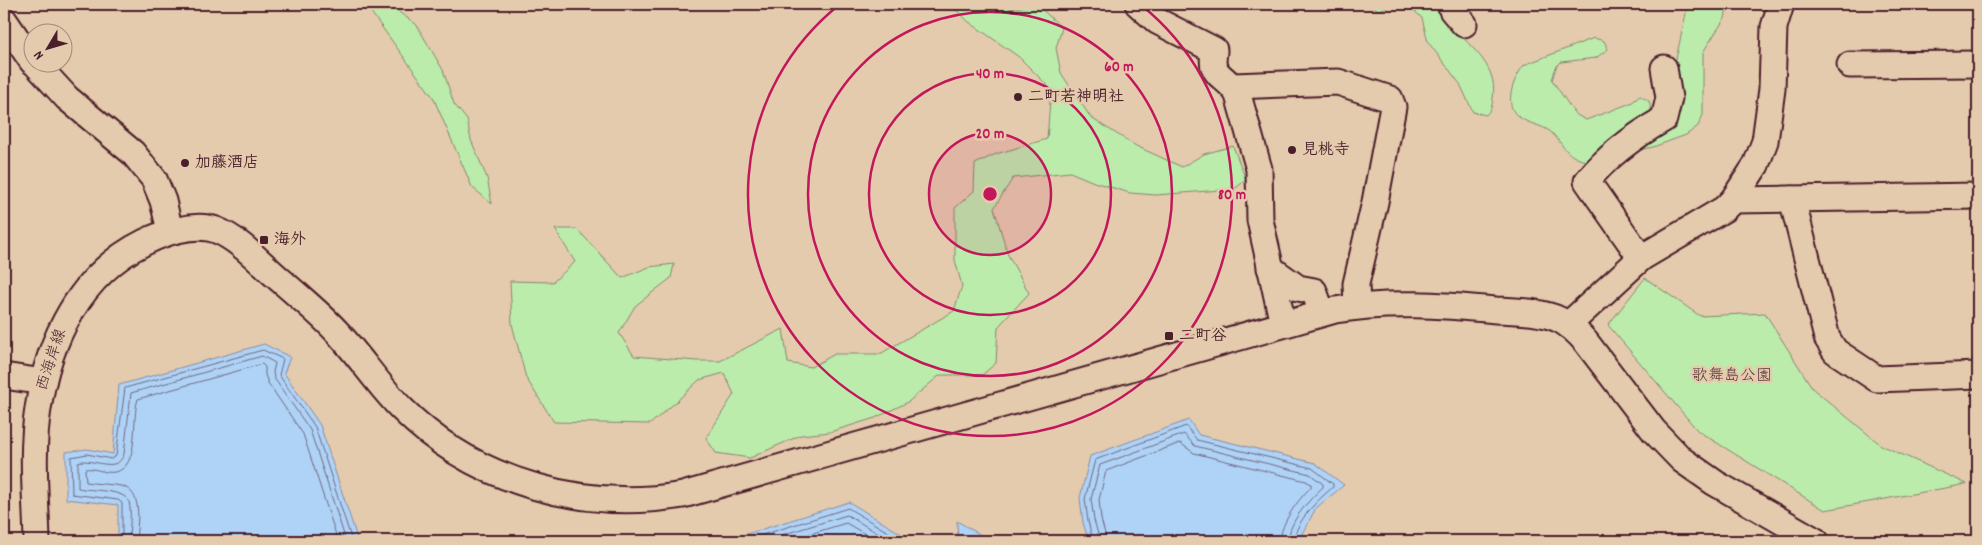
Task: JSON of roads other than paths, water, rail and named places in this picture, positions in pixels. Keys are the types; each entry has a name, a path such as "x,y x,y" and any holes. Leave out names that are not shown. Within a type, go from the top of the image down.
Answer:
{"street":[{"path":"1138,4 1157,21 1214,50 1214,67 1218,74 1234,86 1260,169 1260,220 1283,324"},
{"path":"1450,4 1452,10 1464,24"},
{"path":"1781,4 1774,27 1772,89 1765,142 1756,165 1733,200 1724,209 1641,258 1568,325 1586,342 1654,432 1682,460 1715,483 1816,541"},
{"path":"4,20 22,46"},
{"path":"1850,65 1978,64"},
{"path":"1641,258 1587,181 1598,167 1638,134 1664,118 1669,98 1664,68"},
{"path":"42,72 67,98 133,153 154,179 163,201 170,231"},
{"path":"1234,86 1338,82 1390,99 1393,107 1375,202 1356,284 1357,306"},
{"path":"1733,200 1978,196"},
{"path":"1792,199 1827,338 1836,351 1877,379 1978,375"},
{"name":"西海岸線","path":"37,541 35,445 37,410 49,358 64,322 84,290 107,267 136,246 170,231 200,228 214,229 236,242 338,333 401,408 441,442 458,453 484,467 532,486 573,495 612,500 664,498 703,490 1322,313 1357,306 1408,304 1530,312 1560,320 1568,325"},
{"path":"1270,268 1298,288 1314,291 1322,313"},
{"path":"4,376 43,382"}],"water":[{"path":"264,344 290,357 284,373 320,425 358,541 118,541 118,505 66,499 66,452 87,449 113,454 119,385"},
{"path":"1189,420 1199,435 1315,463 1344,485 1316,508 1298,541 1089,541 1083,523 1080,498 1090,456"},
{"path":"849,502 913,541 730,541 750,533"},
{"path":"957,521 991,541 958,541"}],"place":[{"name":"二町若神明社","path":"1018,97"},
{"name":"見桃寺","path":"1292,150"},
{"name":"加藤酒店","path":"185,163"},
{"name":"海外","path":"264,240"},
{"name":"二町谷","path":"1169,336"}],"park label":[{"name":"歌舞島公園","path":"1732,376"}]}
